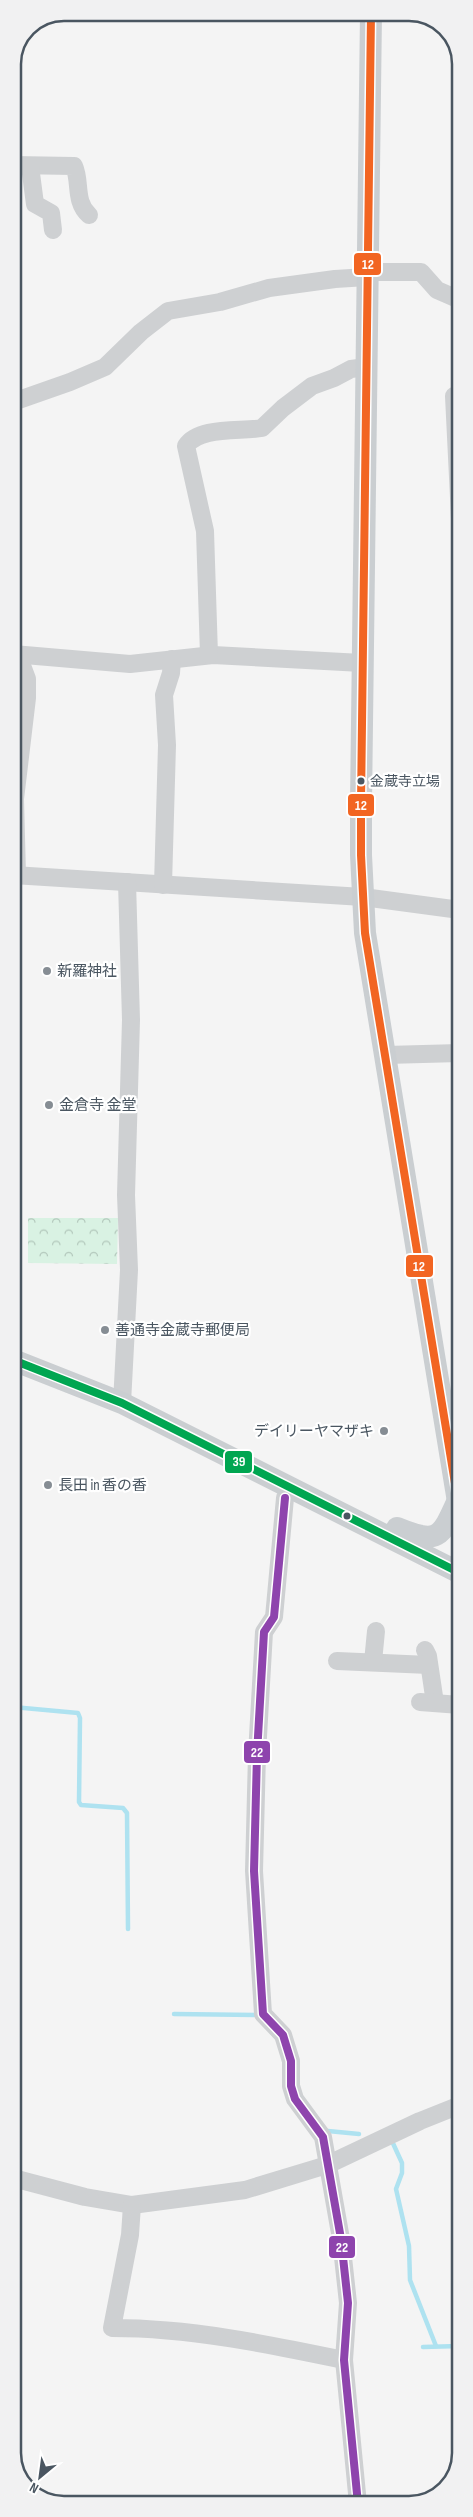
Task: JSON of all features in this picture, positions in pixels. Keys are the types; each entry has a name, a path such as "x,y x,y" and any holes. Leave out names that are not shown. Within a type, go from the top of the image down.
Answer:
{"main road":[{"path":"371,21 360,812 363,898 365,933 452,1461"},
{"path":"22,1363 122,1403 452,1568"},
{"path":"325,1505 347,1507 412,1534 429,1538 439,1535 452,1518"},
{"path":"440,1562 452,1559"}],"street":[{"path":"21,165 74,166 78,173 76,183 81,204 89,215"},
{"path":"21,165 35,204 51,213 53,230"},
{"path":"21,399 105,367 141,332 168,312 220,302 270,288 367,275 421,272 437,290 451,296"},
{"path":"210,655 205,531 186,446 190,440 220,430 262,428 283,408 312,386 352,369 366,367"},
{"path":"21,655 130,664 210,655 362,663"},
{"path":"163,885 167,745 164,695 171,673 172,659"},
{"path":"21,667 27,679 27,698 21,746"},
{"path":"21,875 363,898 451,909"},
{"path":"122,1403 129,1270 126,1195 131,1020 127,882"},
{"path":"386,1055 451,1053"},
{"path":"285,1498 274,1617 264,1632 257,1754 254,1872 263,2014 283,2036 291,2061 291,2086 294,2099 323,2137 341,2239 348,2303 344,2360 357,2495"},
{"path":"373,1662 376,1631"},
{"path":"337,1661 373,1662 427,1658 427,1702 452,1704"},
{"path":"22,2180 85,2197 132,2205 245,2190 328,2165 420,2121 452,2108"},
{"path":"132,2205 130,2235 112,2328 157,2328 248,2340 344,2360"}],"green space":[{"path":"28,1218 118,1218 117,1264 28,1263"}],"waterway":[{"path":"22,1708 78,1713 80,1718 79,1802 81,1805 123,1808 127,1813 128,1929"},
{"path":"174,2014 257,2015"},
{"path":"328,2131 359,2134"},
{"path":"391,2139 402,2163 402,2173 396,2189 409,2246 410,2280 436,2346"},
{"path":"423,2347 452,2346"}],"transit line":[{"name":"12","path":"371,21 361,803 361,855 365,933 452,1463"},
{"name":"39","path":"22,1363 122,1403 452,1569"},
{"name":"22","path":"285,1498 274,1617 264,1632 257,1754 254,1871 263,2014 283,2035 291,2061 291,2086 295,2099 323,2137 341,2239 348,2303 344,2360 357,2495"}],"place":[{"name":"金蔵寺立場","path":"361,781"},
{"name":"新羅神社","path":"47,971"},
{"name":"金倉寺 金堂","path":"49,1105"},
{"name":"善通寺金蔵寺郵便局","path":"105,1330"},
{"name":"デイリーヤマザキ","path":"384,1431"},
{"name":"長田 in 香の香","path":"48,1485"}]}
